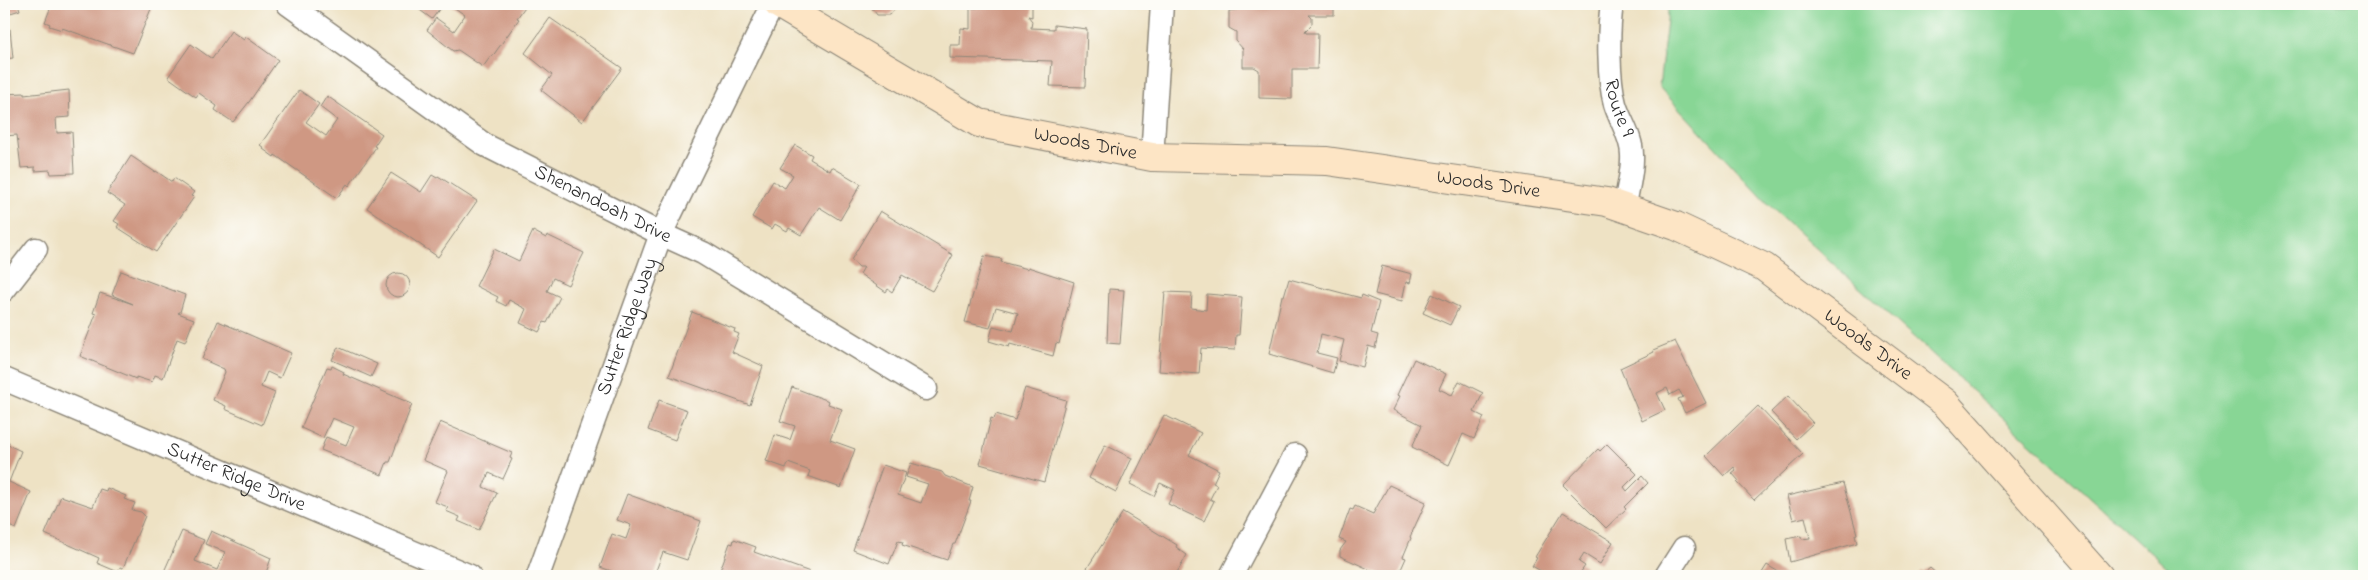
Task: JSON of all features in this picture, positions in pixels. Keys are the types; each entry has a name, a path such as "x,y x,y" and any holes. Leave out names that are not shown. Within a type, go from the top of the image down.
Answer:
{"street":[{"name":"Shenandoah Drive","path":"288,4 484,145 661,234 703,253 926,389"},
{"name":"Sutter Ridge Way","path":"538,576 661,234 773,4"},
{"name":"Woods Drive","path":"778,4 979,123 1152,157 1327,161 1607,202 1676,226 1764,267 1945,403 2099,576"},
{"path":"1152,157 1162,4"},
{"name":"Route 9","path":"1612,4 1610,18 1611,64 1615,104 1629,139 1632,155 1624,209"},
{"path":"4,290 36,249"},
{"name":"Sutter Ridge Drive","path":"4,379 470,576"},
{"path":"1231,576 1295,455"},
{"path":"1666,576 1684,548"}],"green space":[{"path":"1669,4 2364,4 2364,576 2176,576 1772,208 1659,87"}],"building":[{"path":"4,4 18,4 20,10 4,15"},
{"path":"52,4 153,4 133,53 62,28 62,30 49,26 50,24 45,22"},
{"path":"414,4 443,4 432,19"},
{"path":"449,4 527,4 517,18 519,19 483,67 458,50 453,51 427,30 436,18 454,31 465,15"},
{"path":"869,4 898,4 898,7 889,15 877,15"},
{"path":"977,4 1032,4 1032,17 1028,16 1032,21 1031,28 1054,29 1054,25 1087,29 1085,87 1050,86 1052,61 950,58 950,45 960,45 961,28 970,29 970,8 977,8"},
{"path":"1245,4 1334,4 1334,15 1309,15 1312,18 1312,24 1305,31 1306,33 1318,33 1317,69 1292,69 1292,99 1259,98 1259,70 1254,67 1243,67 1243,49 1236,41 1236,32 1229,28 1229,11 1245,8"},
{"path":"550,18 622,68 582,122 541,90 552,75 525,53"},
{"path":"10,29 13,58 4,59 4,30"},
{"path":"231,31 244,40 246,37 278,60 233,122 215,110 217,106 199,93 196,97 168,77 191,44 212,59"},
{"path":"69,90 70,117 56,118 57,133 72,132 74,173 51,174 50,170 35,171 35,167 21,168 17,135 4,136 4,94 24,93 24,95"},
{"path":"299,90 319,104 306,122 326,136 337,120 320,107 327,96 382,134 374,146 376,147 349,186 347,184 337,198 275,155 274,157 260,145"},
{"path":"795,145 812,155 810,159 830,171 832,167 861,184 840,220 819,207 801,235 789,228 787,231 775,224 772,229 752,217 773,181 785,188 793,175 780,168"},
{"path":"131,156 172,182 174,178 194,192 191,196 194,197 156,252 117,227 119,224 114,221 125,205 107,193"},
{"path":"391,173 421,192 432,175 437,178 438,176 477,201 438,257 367,208"},
{"path":"880,211 953,255 932,291 902,275 892,292 888,289 886,292 860,274 864,267 859,267 851,260"},
{"path":"533,231 546,238 547,235 584,253 568,285 553,278 547,291 560,297 547,323 544,322 539,332 520,323 526,309 509,300 506,306 496,301 498,297 476,286 494,249 519,261"},
{"path":"984,256 1002,259 1001,262 1028,269 1028,267 1074,282 1059,344 1056,343 1053,356 1010,344 1009,347 989,341 993,326 1013,331 1018,313 996,307 990,328 965,322"},
{"path":"1382,266 1412,274 1410,283 1406,282 1402,301 1375,294"},
{"path":"121,271 185,295 180,312 178,313 194,319 185,342 177,339 163,378 155,375 152,382 136,377 136,379 80,356 96,314 93,313 100,293 133,304 112,295"},
{"path":"398,273 406,277 410,285 406,293 398,297 390,293 386,285 390,277"},
{"path":"1289,279 1361,298 1362,295 1379,302 1371,333 1378,335 1375,348 1368,346 1363,367 1339,361 1344,340 1321,334 1317,353 1337,358 1333,373 1269,354 1282,296 1284,296"},
{"path":"1109,289 1124,290 1120,344 1107,343"},
{"path":"1165,292 1192,293 1191,308 1206,310 1207,294 1242,297 1239,335 1236,335 1235,350 1201,348 1199,374 1159,371"},
{"path":"1432,294 1459,307 1450,325 1423,313"},
{"path":"692,312 735,329 734,332 739,334 732,352 763,366 750,405 669,376"},
{"path":"218,321 291,353 280,378 267,372 261,387 275,393 262,425 225,409 226,406 213,400 225,372 224,369 202,359"},
{"path":"1675,341 1706,403 1685,413 1678,399 1683,397 1679,390 1670,395 1667,388 1657,393 1665,410 1642,421 1620,368 1654,352 1653,350"},
{"path":"338,347 377,364 371,377 332,360"},
{"path":"1414,359 1446,374 1439,389 1452,395 1459,381 1483,393 1474,412 1484,417 1474,439 1463,434 1449,465 1412,447 1422,425 1393,410 1400,396 1397,395"},
{"path":"332,366 344,372 343,374 412,404 390,462 387,462 382,475 321,450 326,437 346,445 354,427 332,418 323,438 301,428 327,367 331,368"},
{"path":"792,387 829,401 828,404 842,409 830,440 855,449 841,488 808,476 810,471 788,463 786,468 766,461 775,435 790,440 795,426 780,421"},
{"path":"1025,388 1066,400 1044,482 980,464 991,418 994,419 996,414 1015,420"},
{"path":"1788,396 1813,423 1796,439 1771,412"},
{"path":"659,400 687,410 675,440 648,430"},
{"path":"1758,406 1803,454 1754,500 1737,482 1739,481 1732,473 1736,470 1734,467 1724,476 1706,456"},
{"path":"1164,415 1201,433 1189,455 1219,470 1213,483 1217,485 1210,499 1214,501 1204,521 1168,504 1175,490 1160,483 1154,496 1130,484"},
{"path":"440,422 512,453 510,458 512,459 503,479 489,473 483,487 497,493 479,530 458,521 460,517 446,511 448,507 435,502 448,471 423,460"},
{"path":"4,440 9,442 8,445 21,451 9,482 31,492 16,529 4,524"},
{"path":"1607,444 1637,474 1624,487 1627,491 1642,476 1648,483 1624,507 1626,509 1606,528 1563,485 1598,449 1600,451"},
{"path":"1105,445 1132,458 1116,492 1089,478"},
{"path":"911,463 942,472 945,476 973,487 969,501 971,501 947,560 902,545 903,542 898,541 889,564 853,550 883,465 906,473 898,495 921,503 928,484 906,477"},
{"path":"1843,483 1857,534 1855,535 1857,543 1790,562 1786,539 1801,536 1802,539 1810,538 1805,517 1793,520 1787,496"},
{"path":"1389,485 1426,502 1410,537 1403,557 1406,558 1398,576 1384,576 1340,556 1340,550 1346,542 1339,539 1350,509 1353,510 1355,506 1373,514"},
{"path":"107,488 126,496 124,499 135,503 132,510 141,512 145,516 123,568 120,567 118,572 97,563 99,558 45,534 61,496 93,507 100,489 106,491"},
{"path":"627,494 701,521 687,560 663,552 654,576 625,576 600,567 612,534 626,539 631,525 617,520"},
{"path":"1123,512 1177,545 1176,547 1187,555 1175,576 1082,576"},
{"path":"1563,512 1613,542 1600,564 1584,554 1579,562 1585,566 1578,576 1550,576 1532,566 1537,558 1535,557"},
{"path":"182,531 204,540 195,561 217,570 225,552 205,544 211,531 271,558 265,576 162,576"},
{"path":"734,539 756,547 754,552 810,572 809,576 718,576 730,543 733,544"},
{"path":"1767,565 1777,571 1786,576 1760,576"},
{"path":"1930,568 1939,576 1918,576 1922,571 1924,573"}]}
